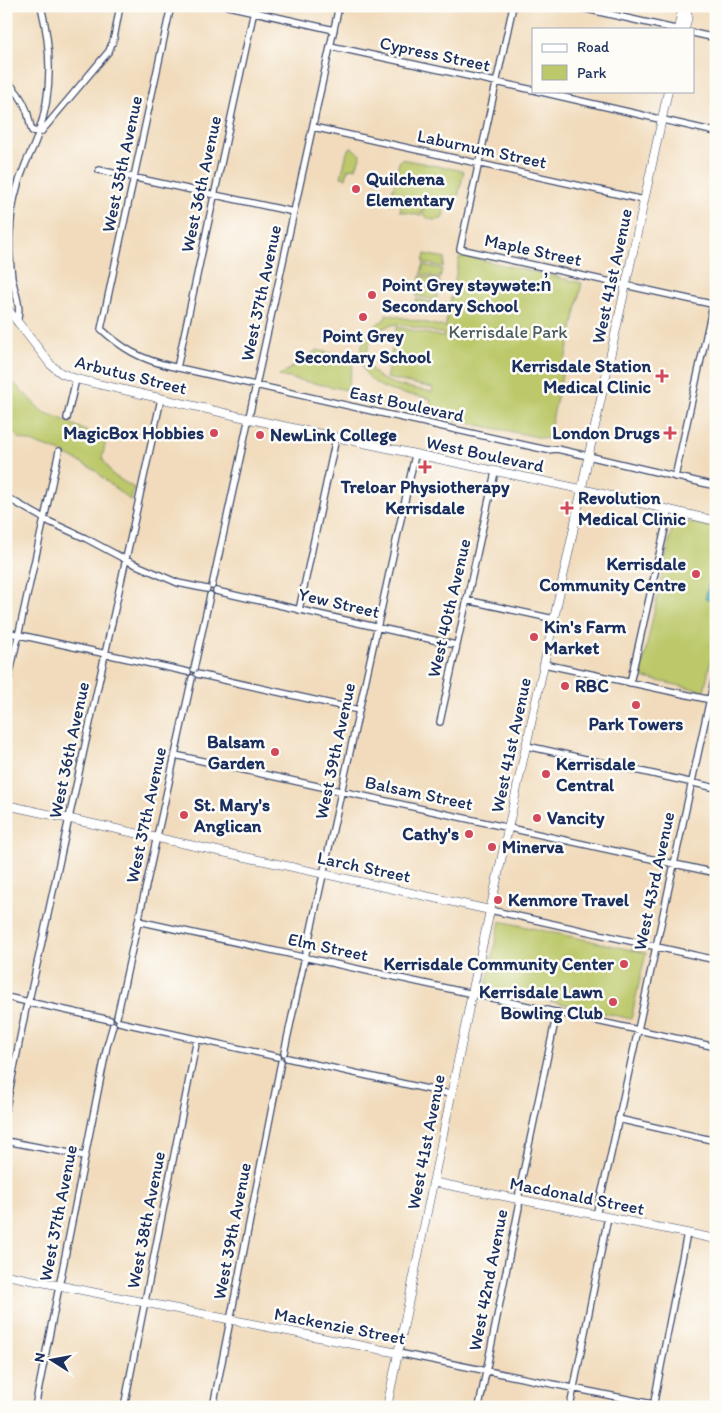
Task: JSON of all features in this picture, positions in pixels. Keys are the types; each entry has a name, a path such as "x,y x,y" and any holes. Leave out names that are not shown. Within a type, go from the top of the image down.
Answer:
{"main road":[{"path":"676,28 686,8"},
{"path":"685,28 688,16 686,8"},
{"name":"West 41st Avenue","path":"387,1407 450,1094 668,92"},
{"name":"Arbutus Street","path":"6,308 51,365 76,379 248,419"},
{"name":"West Boulevard","path":"248,419 582,490 716,521"},
{"name":"Larch Street","path":"6,805 490,910"},
{"name":"Macdonald Street","path":"433,1182 716,1239"},
{"name":"Mackenzie Street","path":"6,1275 398,1353"}],"street":[{"path":"17,322 20,313 12,276 10,252 12,208 17,187 39,133 46,103 49,55 41,6"},
{"path":"6,82 17,92 23,102 28,113 32,131 39,133 43,131 109,51 114,38 120,6"},
{"name":"West 35th Avenue","path":"101,329 171,6"},
{"path":"228,6 255,9 334,30"},
{"name":"West 37th Avenue","path":"35,1407 107,1046 115,1021 138,921 339,6"},
{"path":"478,163 513,6"},
{"path":"573,6 672,28"},
{"name":"West 36th Avenue","path":"177,368 255,9"},
{"path":"694,33 716,38"},
{"name":"Cypress Street","path":"330,46 532,90"},
{"name":"Cypress Street","path":"539,92 716,132"},
{"name":"Laburnum Street","path":"313,127 644,200"},
{"name":"Maple Street","path":"478,163 460,249 714,304"},
{"path":"99,170 294,212"},
{"path":"674,477 716,291"},
{"path":"6,308 18,302"},
{"name":"East Boulevard","path":"101,329 115,342 137,356 177,368 548,450 588,456 716,486"},
{"path":"66,418 76,379"},
{"name":"West 36th Avenue","path":"6,1108 161,399"},
{"path":"299,610 336,438"},
{"path":"6,691 59,450"},
{"name":"West 39th Avenue","path":"213,1407 283,1058 415,455"},
{"name":"West 40th Avenue","path":"440,722 494,472"},
{"name":"Yew Street","path":"6,497 126,560 178,583 456,645"},
{"path":"630,683 669,511"},
{"path":"466,600 554,619"},
{"path":"6,632 359,710"},
{"path":"544,664 713,701"},
{"name":"West 43rd Avenue","path":"596,1215 691,782 713,701 716,671"},
{"path":"527,746 716,788"},
{"name":"Balsam Street","path":"175,755 716,873"},
{"name":"Larch Street","path":"490,910 716,960"},
{"name":"Elm Street","path":"138,921 716,1047"},
{"path":"6,997 450,1094"},
{"name":"West 42nd Avenue","path":"479,1407 519,1207 518,1192 557,1012"},
{"name":"West 38th Avenue","path":"124,1407 197,1039"},
{"path":"618,1119 716,1141"},
{"path":"6,1141 85,1156"},
{"path":"570,1407 608,1217"},
{"path":"653,1406 687,1233"},
{"name":"Mackenzie Street","path":"398,1353 653,1406 667,1407"}],"green space":[{"path":"351,147 360,154 360,157 356,168 348,169 346,178 341,177 347,152"},
{"path":"401,159 464,171 456,205 453,206 392,193"},
{"path":"402,199 423,204 421,216 400,211"},
{"path":"424,206 442,208 444,211 443,218 435,220 425,216 423,214"},
{"path":"425,254 445,258 443,267 423,263"},
{"name":"Kerrisdale Park","path":"460,255 582,283 548,439 428,415 431,399 399,393 382,387 372,380 365,371 361,362 363,343 375,326 385,319 386,314 445,327","holes":["398,324 444,334 443,337 397,327 386,378 433,388 432,392 384,380 372,370 368,361 369,344 373,337 388,326"]},
{"path":"423,265 442,269 440,278 421,274"},
{"path":"420,276 440,280 438,289 419,285"},
{"path":"418,287 438,291 436,300 416,296"},
{"path":"416,299 435,303 433,311 414,307"},
{"path":"317,350 354,359 347,390 279,376"},
{"path":"6,375 43,412 60,418 106,441 102,458 113,475 134,488 131,501 95,470 59,451 18,438 6,421"},
{"path":"674,519 716,528 716,638 704,691 640,677"},
{"path":"500,921 646,953 631,1019 486,987"}],"water":[{"path":"711,573 716,574 716,601 705,599"}],"place":[{"name":"Quilchena Elementary","path":"356,189"},
{"name":"Point Grey stəywəte:n̓ Secondary School","path":"372,295"},
{"name":"Point Grey Secondary School","path":"363,317"},
{"name":"Kerrisdale Station Medical Clinic","path":"662,376"},
{"name":"MagicBox Hobbies","path":"214,433"},
{"name":"London Drugs","path":"670,433"},
{"name":"NewLink College","path":"260,435"},
{"name":"Treloar Physiotherapy Kerrisdale","path":"425,467"},
{"name":"Revolution Medical Clinic","path":"567,508"},
{"name":"Kerrisdale Community Centre","path":"696,574"},
{"name":"Kin's Farm Market","path":"534,637"},
{"name":"RBC","path":"565,686"},
{"name":"Park Towers","path":"636,705"},
{"name":"Balsam Garden","path":"275,752"},
{"name":"Kerrisdale Central","path":"546,774"},
{"name":"St. Mary's Anglican","path":"184,815"},
{"name":"Vancity","path":"537,818"},
{"name":"Cathy's","path":"469,834"},
{"name":"Minerva","path":"492,847"},
{"name":"Kenmore Travel","path":"498,900"},
{"name":"Kerrisdale Community Center","path":"624,964"},
{"name":"Kerrisdale Lawn Bowling Club","path":"613,1002"}]}
